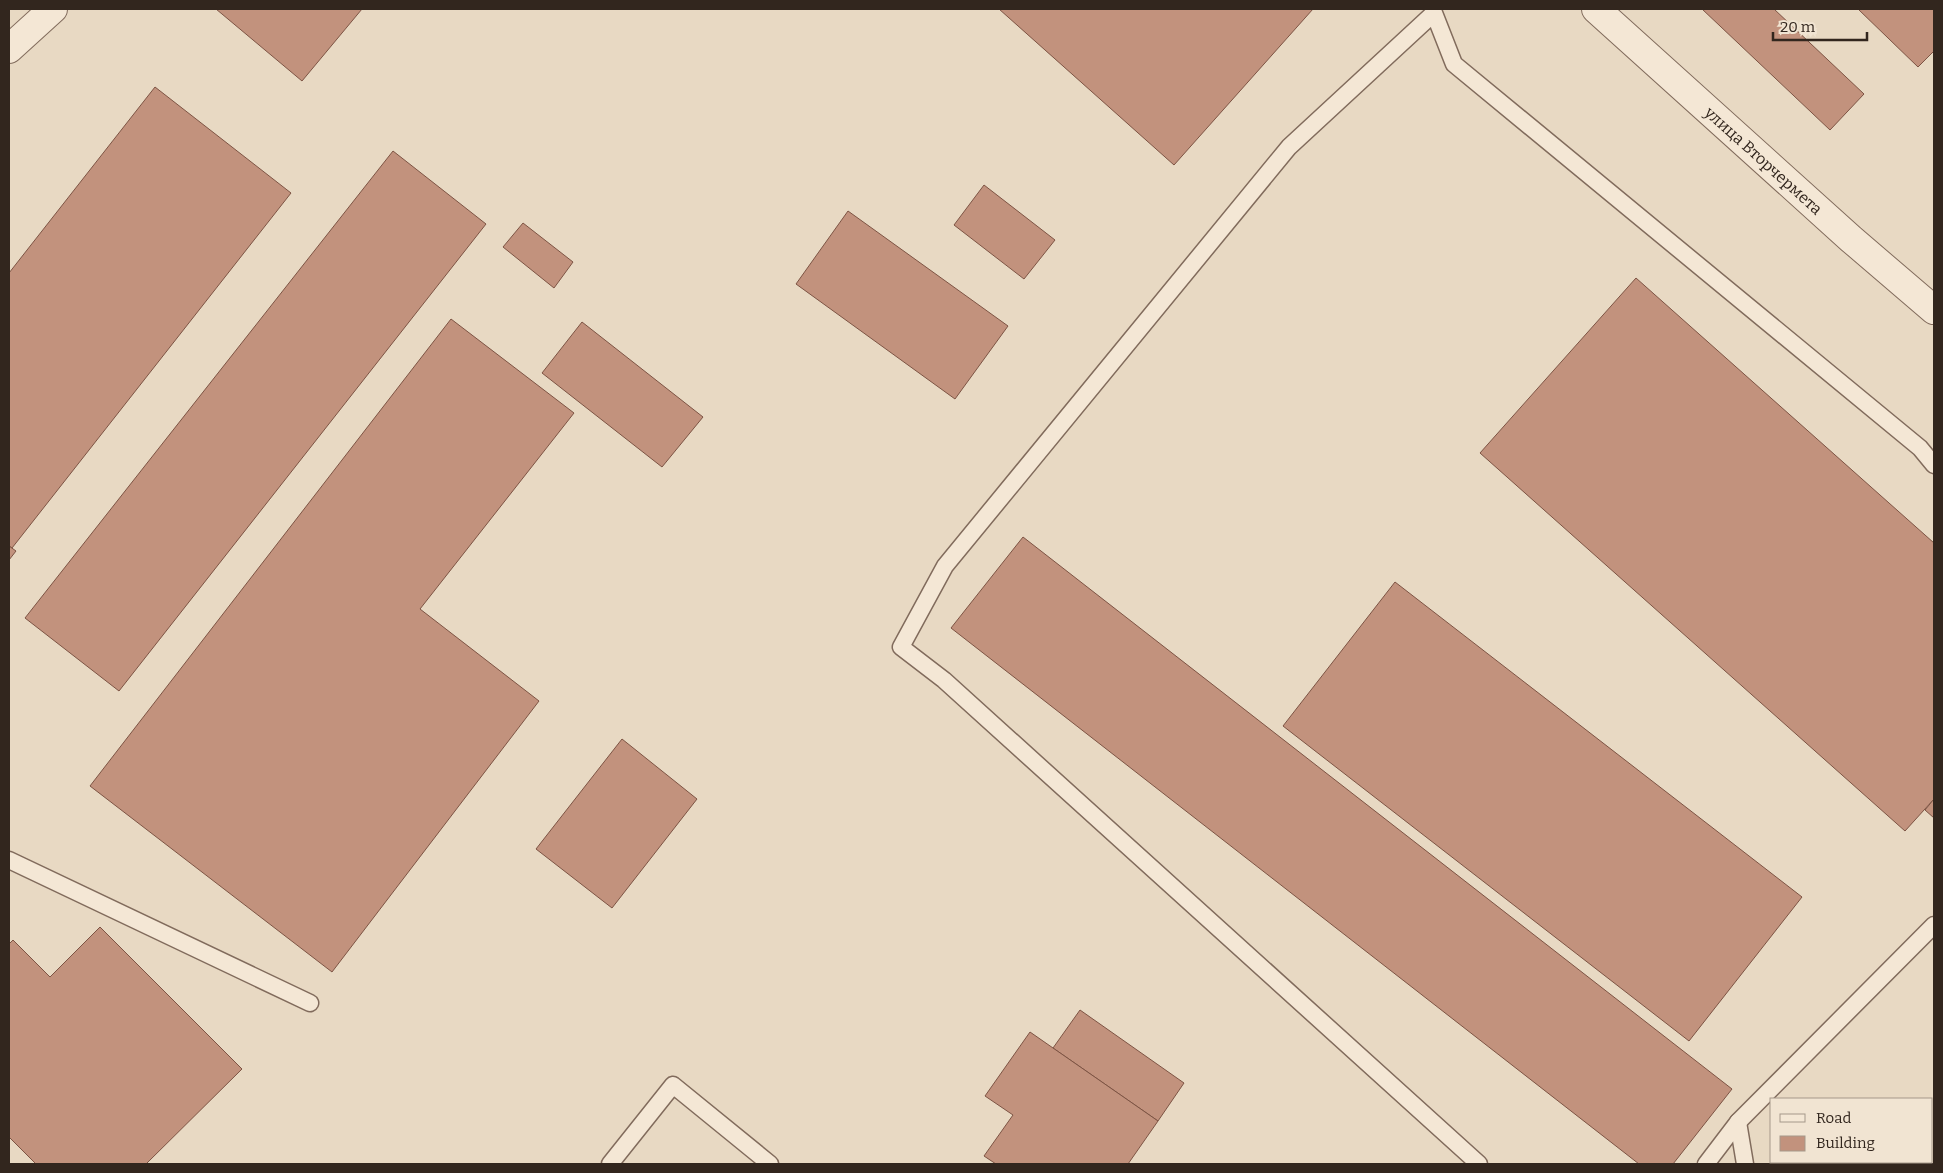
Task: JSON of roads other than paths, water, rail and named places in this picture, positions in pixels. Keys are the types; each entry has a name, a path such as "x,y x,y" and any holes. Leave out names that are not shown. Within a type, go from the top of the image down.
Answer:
{"street":[{"path":"9,49 53,9"},
{"name":"улица Вторчермета","path":"1596,9 1934,310"}],"lane":[{"path":"1480,1164 944,680 901,647 945,566 1289,147 1434,13 1454,64 1912,442 1934,465"},
{"path":"9,860 310,1003"},
{"path":"1706,1164 1738,1122 1934,925"},
{"path":"610,1164 673,1085 770,1164"},
{"path":"1738,1122 1745,1164"}]}
